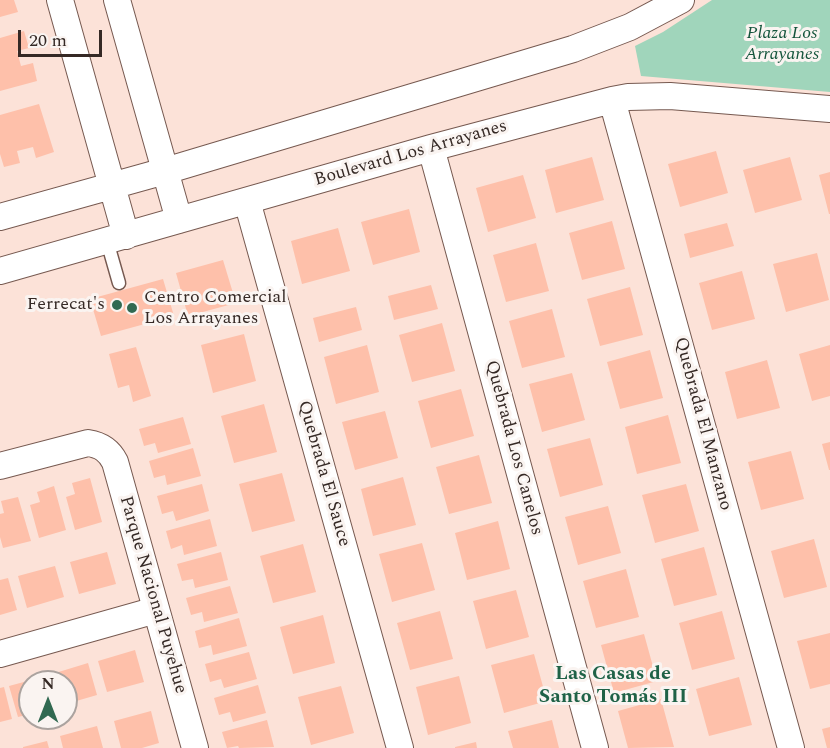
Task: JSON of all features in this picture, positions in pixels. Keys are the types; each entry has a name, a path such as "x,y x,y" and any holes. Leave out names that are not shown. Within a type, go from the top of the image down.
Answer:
{"street":[{"path":"60,0 112,186 116,239"},
{"path":"117,0 178,220"},
{"path":"0,218 573,49 630,27 681,0"},
{"name":"Boulevard Los Arrayanes","path":"0,271 430,148 627,97 670,96 830,109"},
{"name":"Quebrada El Manzano","path":"612,100 791,748"},
{"name":"Quebrada Los Canelos","path":"430,148 595,748"},
{"name":"Quebrada El Sauce","path":"247,201 400,748"},
{"name":"Parque Nacional Puyehue","path":"0,466 88,443 101,446 111,454 195,748"},
{"path":"0,654 156,610"}],"lane":[{"path":"116,239 119,283"}],"green space":[{"name":"Plaza Los Arrayanes","path":"712,0 830,0 830,92 641,76 635,46 663,32"}],"building":[{"path":"0,0 14,0 18,12 0,17"},
{"path":"24,31 29,48 17,51 21,66 33,63 37,81 0,91 0,38"},
{"path":"39,104 54,152 36,158 33,147 17,151 20,163 4,167 0,154 0,115"},
{"path":"716,151 728,193 680,207 668,164"},
{"path":"592,157 604,200 556,213 545,170"},
{"path":"790,157 802,200 755,213 743,170"},
{"path":"830,172 830,214 829,214 819,175"},
{"path":"523,175 536,218 488,232 476,188"},
{"path":"409,209 420,252 373,265 361,222"},
{"path":"612,221 625,269 582,280 569,233"},
{"path":"727,223 734,246 690,258 684,234"},
{"path":"338,228 350,271 302,284 291,241"},
{"path":"536,243 549,291 506,302 493,255"},
{"path":"817,253 829,300 786,312 773,264"},
{"path":"223,260 236,303 188,316 176,273"},
{"path":"742,271 755,319 712,330 699,283"},
{"name":"Centro Comercial Los Arrayanes","path":"163,279 174,316 101,336 90,299"},
{"path":"431,285 438,309 394,320 388,296"},
{"path":"630,287 643,335 600,346 587,299"},
{"path":"356,307 362,330 319,342 313,318"},
{"path":"552,309 565,357 522,368 509,321"},
{"path":"442,323 455,371 412,382 399,335"},
{"path":"244,334 256,381 213,393 201,345"},
{"path":"367,345 379,392 336,404 324,357"},
{"path":"830,345 830,396 812,401 799,354"},
{"path":"136,347 151,396 133,402 129,385 118,388 109,354"},
{"path":"650,350 663,398 620,409 607,362"},
{"path":"767,360 780,408 737,419 725,372"},
{"path":"572,373 585,420 542,432 529,384"},
{"path":"461,389 474,436 431,448 418,401"},
{"path":"264,404 277,452 234,463 221,416"},
{"path":"385,411 398,458 355,470 342,422"},
{"path":"668,415 681,463 637,474 625,427"},
{"path":"183,417 191,444 158,453 155,443 144,446 139,429"},
{"path":"590,438 603,485 560,497 547,449"},
{"path":"830,442 830,470 829,470 822,444"},
{"path":"193,448 201,476 167,485 165,475 154,478 149,461"},
{"path":"791,451 804,499 761,510 748,462"},
{"path":"479,455 492,503 449,514 436,467"},
{"path":"282,473 295,521 252,532 239,484"},
{"path":"403,477 416,525 373,536 361,489"},
{"path":"90,478 102,522 75,530 66,497 75,494 72,483"},
{"path":"202,484 209,511 176,521 173,511 162,514 157,496"},
{"path":"686,484 699,531 655,543 642,495"},
{"path":"54,486 66,530 39,538 30,505 40,502 37,492"},
{"path":"18,497 31,541 3,548 0,537 0,514 4,513 1,501"},
{"path":"608,506 621,553 578,565 565,517"},
{"path":"210,519 217,546 184,555 182,545 171,549 166,531"},
{"path":"498,521 510,569 467,580 455,533"},
{"path":"814,539 827,587 784,598 771,551"},
{"path":"422,543 435,590 392,602 379,554"},
{"path":"303,544 316,592 273,603 260,556"},
{"path":"704,547 717,595 674,606 661,559"},
{"path":"107,552 116,584 79,594 70,562"},
{"path":"221,552 228,580 195,588 193,579 182,581 177,564"},
{"path":"55,566 64,597 27,608 18,576"},
{"path":"626,569 639,617 596,628 583,581"},
{"path":"8,578 17,610 0,615 0,580"},
{"path":"230,586 238,613 204,622 202,612 191,615 186,598"},
{"path":"516,590 529,637 486,649 473,601"},
{"path":"440,611 453,659 410,670 397,623"},
{"path":"722,611 735,659 692,670 679,623"},
{"path":"323,615 335,663 293,674 280,627"},
{"path":"239,618 247,646 213,655 211,645 199,648 195,631"},
{"path":"830,633 830,684 810,689 797,641"},
{"path":"644,634 657,681 614,693 601,645"},
{"path":"135,650 144,682 107,692 98,661"},
{"path":"249,652 257,679 224,688 221,679 210,682 205,664"},
{"path":"534,654 547,701 504,713 491,665"},
{"path":"88,663 97,695 78,701 78,670 65,670"},
{"path":"459,676 471,723 428,735 416,687"},
{"path":"739,677 752,725 709,736 696,689"},
{"path":"18,684 18,717 9,686"},
{"path":"258,685 266,713 233,722 230,712 219,715 214,698"},
{"path":"341,686 354,733 311,745 298,697"},
{"path":"4,687 12,719 0,722 0,688"},
{"path":"661,699 674,747 628,748 618,711"},
{"path":"151,711 159,743 142,748 121,748 114,721"},
{"path":"267,720 274,747 227,748 222,732"},
{"path":"552,720 559,748 513,748 508,731"},
{"path":"97,726 103,748 63,748 60,736"},
{"path":"830,727 830,748 827,748 822,729"},
{"path":"47,741 49,748 23,748 23,747"},
{"path":"476,742 477,748 455,748 455,747"}],"place":[{"name":"Ferrecat's","path":"117,305"},
{"name":"Centro Comercial Los Arrayanes","path":"132,308"}],"district":[{"name":"Las Casas de Santo Tomás III","path":"613,686"}]}
